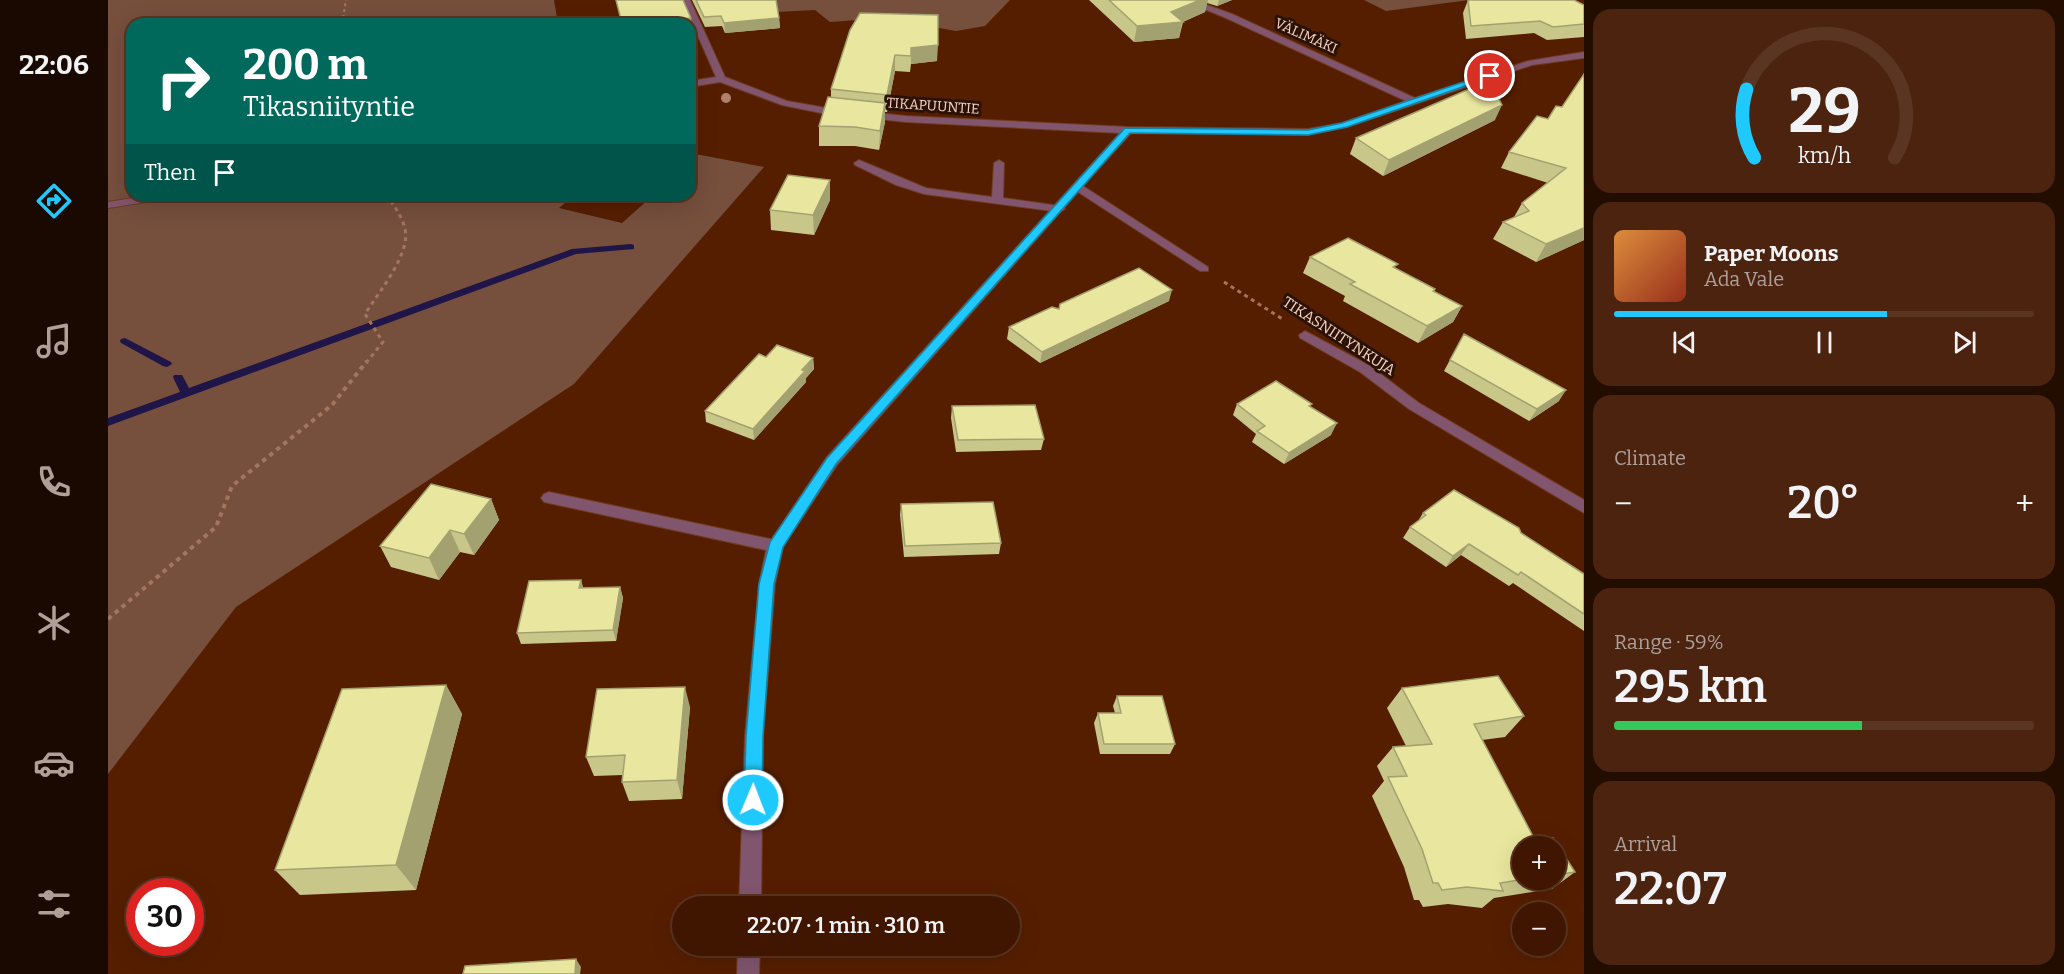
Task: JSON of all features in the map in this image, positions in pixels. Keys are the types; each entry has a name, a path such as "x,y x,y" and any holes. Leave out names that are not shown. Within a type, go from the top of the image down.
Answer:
{"street":[{"path":"686,0 694,18"},
{"name":"VÄLIMÄKI","path":"1186,0 1229,16 1413,101"},
{"path":"696,23 721,79 696,83"},
{"name":"TIKAPUUNTIE","path":"721,79 785,103 820,110 906,119 1128,130 1308,132 1344,125 1531,63 1584,55"},
{"path":"750,896 754,736 767,584 776,546 832,461 1128,130"},
{"path":"859,163 900,183 924,191 1059,209"},
{"path":"997,202 999,163"},
{"path":"1078,188 1204,269"},
{"path":"108,205 134,201"},
{"name":"TIKASNIITYNKUJA","path":"1305,335 1365,369 1414,406 1584,507"},
{"path":"549,498 776,546"},
{"path":"748,974 749,956"}],"path":[{"path":"343,18 346,0"},
{"path":"108,619 216,527 232,486 332,405 383,342 365,314 403,252 406,234 401,218 391,201"},
{"name":"TIKASNIITYNKUJA","path":"1204,269 1305,335"}],"shaded area":[{"path":"108,0 554,0 557,18 126,18 126,201 567,201 559,208 622,223 647,201 696,201 696,154 764,167 574,384 236,607 108,774"},
{"path":"695,0 1010,0 985,26 956,31 912,23 858,20 830,22 815,10 702,16"},
{"path":"1364,0 1469,0 1386,11"}],"building":[{"path":"616,0 683,0 691,18 620,18"},
{"path":"696,0 776,0 779,18 724,23 721,16 704,17"},
{"path":"1109,0 1200,0 1171,12 1183,22 1137,26"},
{"path":"1468,0 1574,0 1584,5 1584,24 1553,27 1540,21 1471,26"},
{"path":"860,13 938,15 938,45 911,48 911,56 895,55 887,95 831,89 850,30"},
{"path":"1584,74 1584,228 1546,244 1503,222 1529,211 1522,203 1566,168 1509,152 1537,116 1548,119 1556,106 1562,107"},
{"path":"1490,80 1502,105 1389,160 1356,138"},
{"path":"828,97 885,103 880,131 855,127 819,126"},
{"path":"788,175 830,180 813,215 770,210"},
{"path":"1348,238 1398,264 1393,267 1462,306 1427,326 1350,284 1355,282 1310,257"},
{"path":"1139,268 1172,290 1042,352 1009,327 1052,307 1059,309 1060,304"},
{"path":"1464,334 1566,390 1537,409 1450,360"},
{"path":"777,345 813,358 802,370 805,371 753,429 705,411 759,354 766,357"},
{"path":"1276,381 1312,404 1309,406 1337,423 1289,453 1257,431 1265,426 1237,404"},
{"path":"1035,405 1044,439 958,440 952,406"},
{"path":"431,484 491,499 464,534 450,530 429,558 380,546"},
{"path":"1454,490 1519,528 1521,533 1584,574 1584,614 1521,572 1518,575 1469,544 1453,556 1410,527 1426,515 1423,513"},
{"path":"993,502 1001,543 905,546 901,504"},
{"path":"581,580 579,588 620,587 613,630 517,633 529,581"},
{"path":"1498,676 1524,716 1474,724 1533,836 1512,836 1512,881 1500,883 1503,891 1467,887 1442,890 1438,883 1433,883 1422,849 1388,777 1407,776 1393,747 1432,744 1402,688"},
{"path":"446,685 396,865 275,870 342,689"},
{"path":"685,687 677,780 622,782 625,755 586,757 597,689"},
{"path":"1117,696 1162,696 1175,744 1104,744 1098,713 1121,713"},
{"path":"1566,858 1575,872 1566,873"},
{"path":"576,959 575,974 463,974 465,966"}],"waterway":[{"path":"108,422 575,251 631,247"},
{"path":"125,341 167,364"},
{"path":"178,377 186,393"}],"route":[{"path":"753,800 754,736 767,584 776,546 832,461 1128,130 1284,134 1308,132 1344,125 1490,76"}]}
